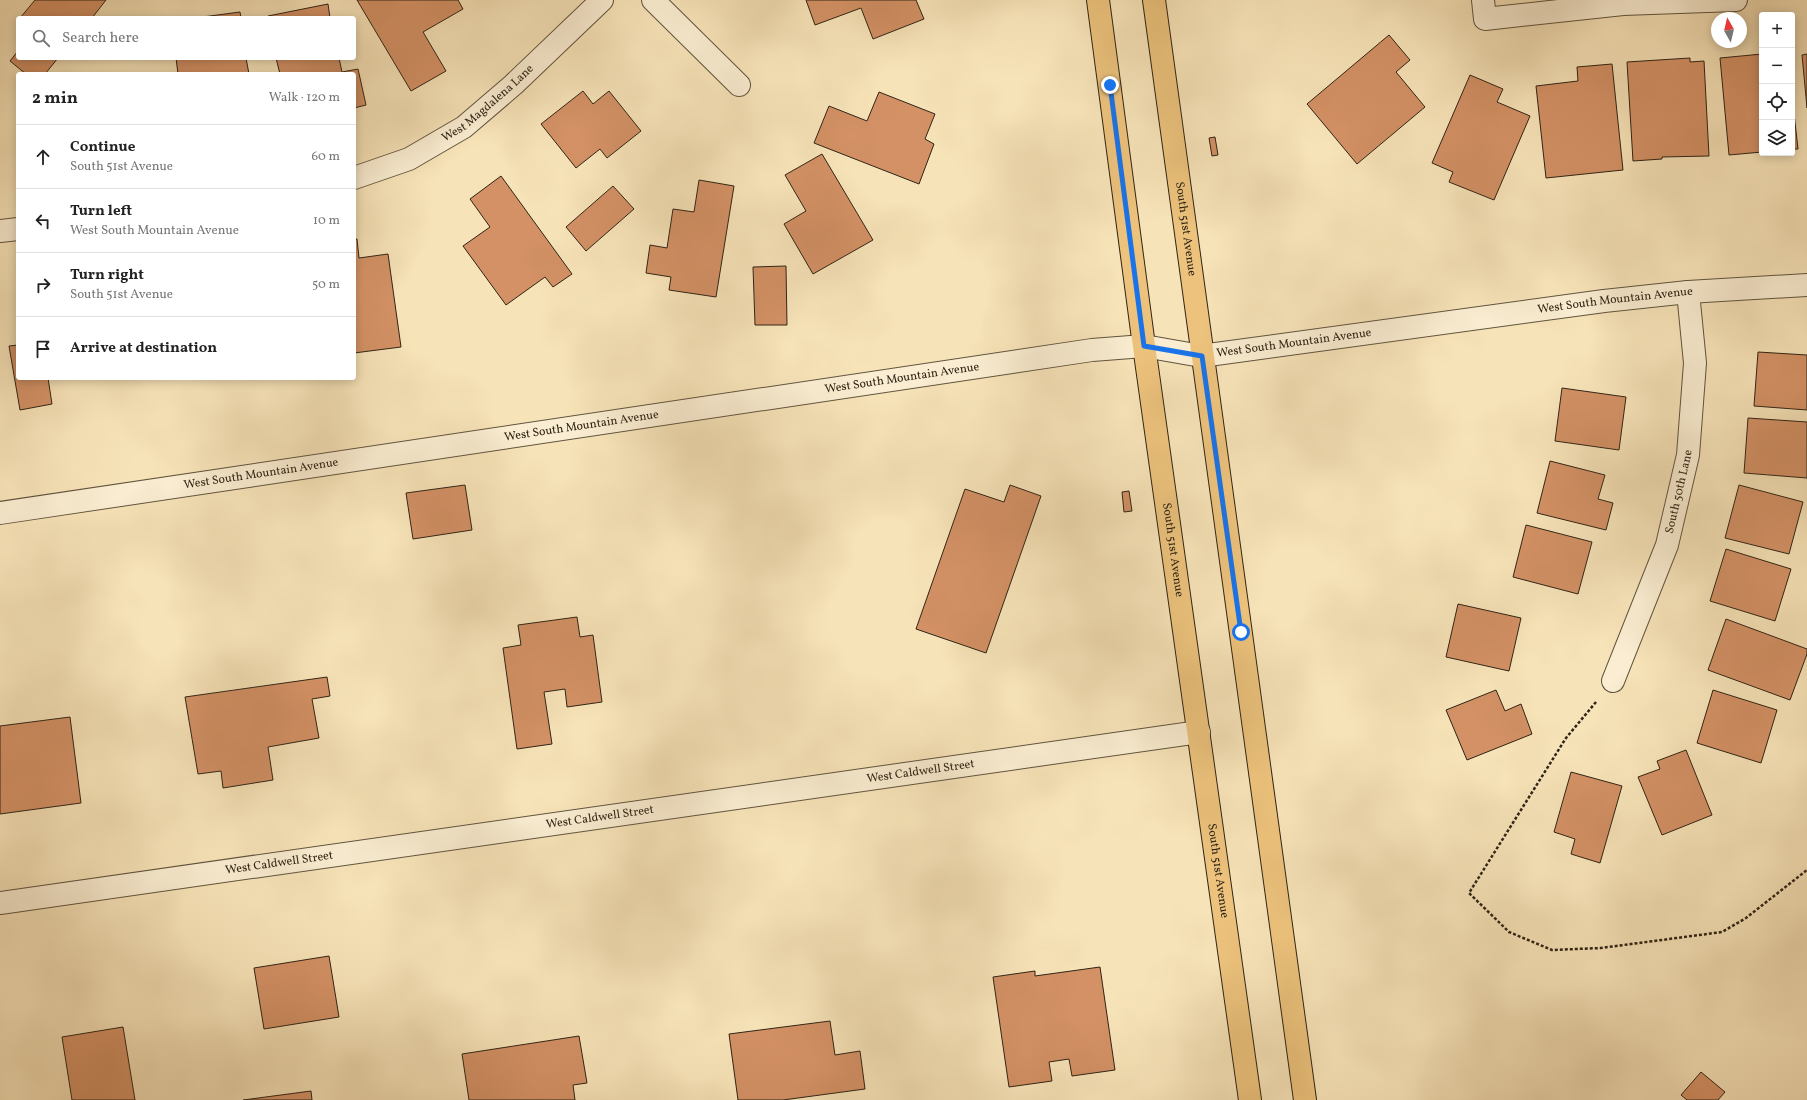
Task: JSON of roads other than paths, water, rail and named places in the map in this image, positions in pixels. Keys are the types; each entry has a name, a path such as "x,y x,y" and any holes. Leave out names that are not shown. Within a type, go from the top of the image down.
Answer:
{"main road":[{"name":"South 51st Avenue","path":"1098,0 1144,346 1250,1100"},
{"name":"South 51st Avenue","path":"1154,0 1305,1100"}],"street":[{"name":"West Magdalena Lane","path":"356,177 409,159 464,127 513,85 602,0"},
{"path":"653,0 739,85"},
{"path":"1484,10 1736,0"},
{"path":"0,231 16,229"},
{"name":"West South Mountain Avenue","path":"0,513 1092,350 1144,346 1202,356 1604,301 1688,292 1807,285"},
{"name":"South 50th Lane","path":"1613,681 1667,545 1688,455 1695,363 1688,292"},
{"name":"West Caldwell Street","path":"0,903 1199,732"}]}
